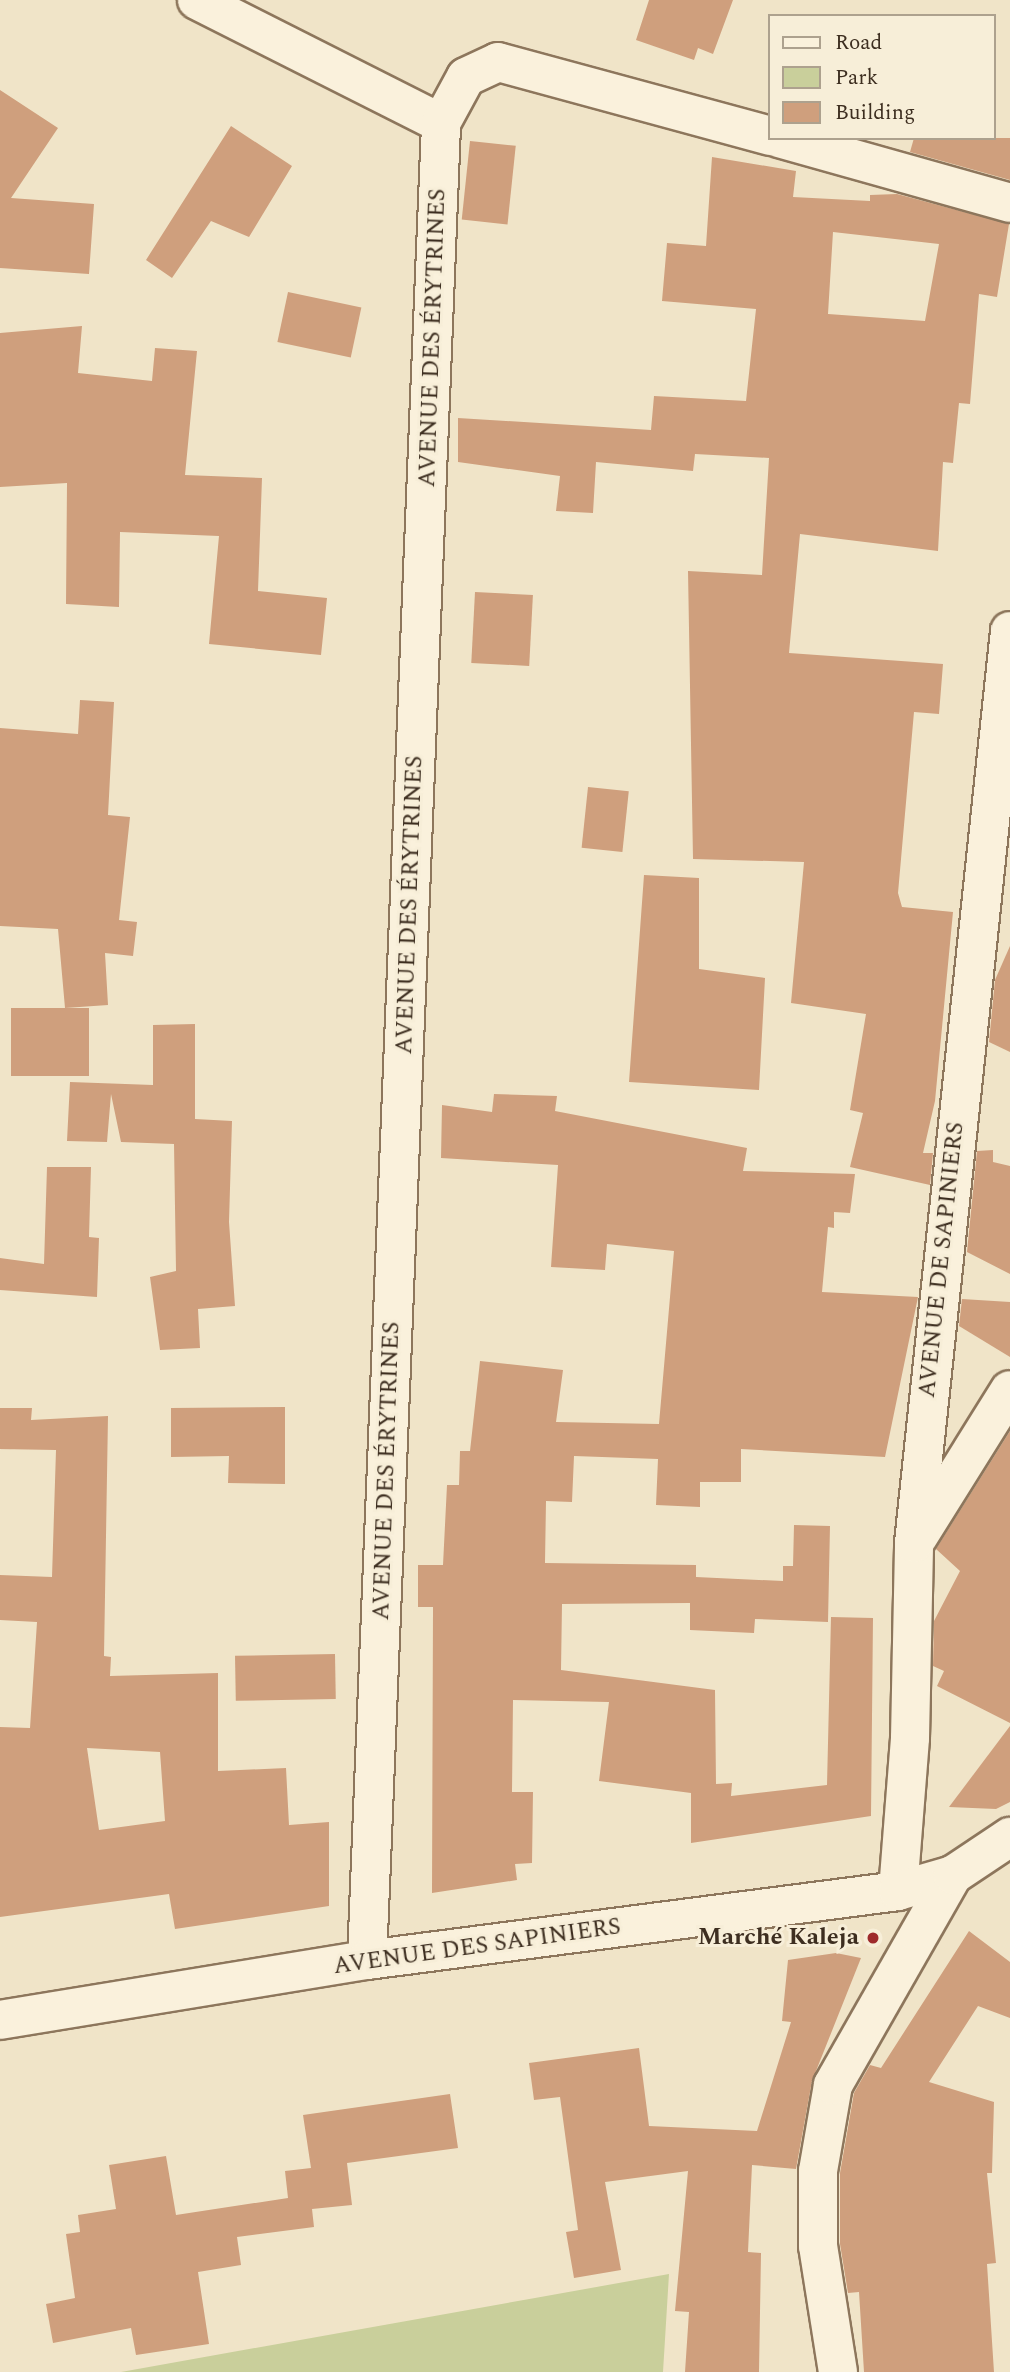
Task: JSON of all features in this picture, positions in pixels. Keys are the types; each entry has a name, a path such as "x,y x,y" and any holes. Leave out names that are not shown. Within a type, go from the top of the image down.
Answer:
{"street":[{"path":"214,5 441,123 466,77 498,62 768,135"},
{"name":"AVENUE DES ÉRYTRINES","path":"367,1960 441,123"},
{"path":"786,140 1010,203"},
{"name":"AVENUE DE SAPINIERS","path":"898,1891 910,1738 914,1543 1010,631"},
{"path":"914,1543 1010,1390"},
{"path":"838,2372 818,2246 818,2171 833,2085 953,1875 1010,1837"},
{"name":"AVENUE DES SAPINIERS","path":"0,2020 367,1960 898,1891 953,1875"}],"green space":[{"path":"669,2274 663,2372 121,2372 535,2298"}],"building":[{"path":"649,0 733,0 713,54 698,48 694,60 636,40"},
{"path":"0,90 58,128 11,198 94,204 89,274 0,268"},
{"path":"231,126 292,166 249,237 211,221 172,278 146,260"},
{"path":"1010,138 1010,180 910,152 913,140"},
{"path":"470,141 516,146 507,224 462,220"},
{"path":"712,157 796,171 793,197 870,201 870,195 897,194 1009,224 997,297 979,294 970,404 959,403 953,463 943,462 938,551 800,534 789,653 943,664 939,714 914,712 898,893 902,907 953,912 935,1101 923,1153 933,1153 930,1185 850,1167 863,1113 850,1110 866,1014 791,1003 804,862 693,859 688,571 762,575 769,458 695,454 693,471 596,462 593,513 556,511 560,476 458,462 458,418 651,430 654,396 746,401 756,309 662,301 667,243 706,246","holes":["833,232 939,244 925,321 828,314"]},
{"path":"288,292 361,308 351,357 277,342"},
{"path":"82,326 78,373 152,381 155,348 197,351 185,475 262,478 258,591 327,598 321,655 209,644 219,536 120,532 119,607 66,604 67,483 0,487 0,333"},
{"path":"475,592 533,595 529,666 471,663"},
{"path":"80,700 114,702 108,815 130,817 119,920 137,922 133,956 105,953 108,1005 65,1008 58,929 0,926 0,728 78,734"},
{"path":"588,787 629,791 622,852 582,848"},
{"path":"644,875 699,878 699,969 765,978 759,1090 629,1082"},
{"path":"1010,946 1010,1052 989,1042 995,980"},
{"path":"11,1008 89,1008 89,1076 11,1076"},
{"path":"195,1024 195,1119 232,1121 229,1222 235,1306 198,1309 200,1348 160,1350 150,1277 176,1271 174,1144 121,1142 111,1094 107,1142 67,1141 70,1082 153,1085 153,1025"},
{"path":"494,1094 557,1096 555,1111 747,1148 743,1171 855,1174 850,1213 834,1212 834,1228 828,1227 822,1292 918,1297 885,1457 741,1449 741,1482 700,1482 700,1507 656,1505 658,1459 574,1456 572,1502 546,1501 545,1563 696,1565 696,1577 783,1581 783,1566 793,1566 794,1525 830,1526 828,1622 755,1619 754,1633 690,1630 690,1603 562,1604 561,1670 715,1690 716,1784 732,1783 731,1796 827,1785 831,1617 873,1618 871,1816 691,1843 691,1793 599,1781 609,1702 513,1700 512,1792 533,1792 532,1863 515,1864 517,1880 432,1893 433,1607 418,1607 418,1565 443,1565 447,1485 459,1485 460,1451 470,1451 480,1361 563,1370 556,1422 659,1424 674,1251 607,1244 605,1270 551,1267 558,1165 441,1158 442,1105 492,1112"},
{"path":"993,1150 993,1162 1010,1166 1010,1274 967,1252 977,1151"},
{"path":"47,1167 91,1167 89,1237 99,1238 97,1297 0,1290 0,1258 44,1264"},
{"path":"962,1299 1010,1302 1010,1357 959,1326"},
{"path":"285,1407 285,1484 228,1483 229,1456 171,1457 171,1408"},
{"path":"0,1408 32,1408 31,1420 108,1416 104,1656 111,1657 110,1676 218,1673 218,1771 286,1768 289,1825 329,1822 329,1906 175,1929 169,1894 0,1917 0,1727 30,1728 37,1622 0,1620 0,1575 52,1577 56,1450 0,1449","holes":["87,1748 160,1752 165,1821 99,1830"]},
{"path":"1010,1431 1010,1723 937,1686 944,1671 933,1666 934,1621 960,1571 936,1549"},
{"path":"335,1654 336,1699 236,1701 235,1656"},
{"path":"1010,1726 1010,1802 996,1809 949,1807"},
{"path":"969,1931 1010,1962 1010,2018 978,2006 929,2082 994,2102 992,2173 987,2173 996,2263 987,2264 994,2372 864,2372 859,2292 848,2293 840,2244 840,2173 854,2093 870,2065 881,2068"},
{"path":"836,1953 861,1958 812,2081 796,2169 752,2165 748,2252 761,2253 759,2372 685,2372 689,2312 675,2311 688,2171 605,2182 621,2270 574,2278 566,2232 578,2230 560,2097 534,2100 529,2063 639,2048 649,2126 757,2131 791,2022 782,2021 788,1960"},
{"path":"450,2094 458,2148 347,2163 352,2205 312,2209 314,2227 237,2237 241,2265 198,2272 209,2344 136,2355 131,2328 53,2343 46,2304 75,2298 66,2234 80,2232 78,2215 116,2209 109,2165 166,2156 176,2215 288,2198 285,2171 311,2168 303,2115"}],"place":[{"name":"Marché Kaleja","path":"873,1938"}]}
